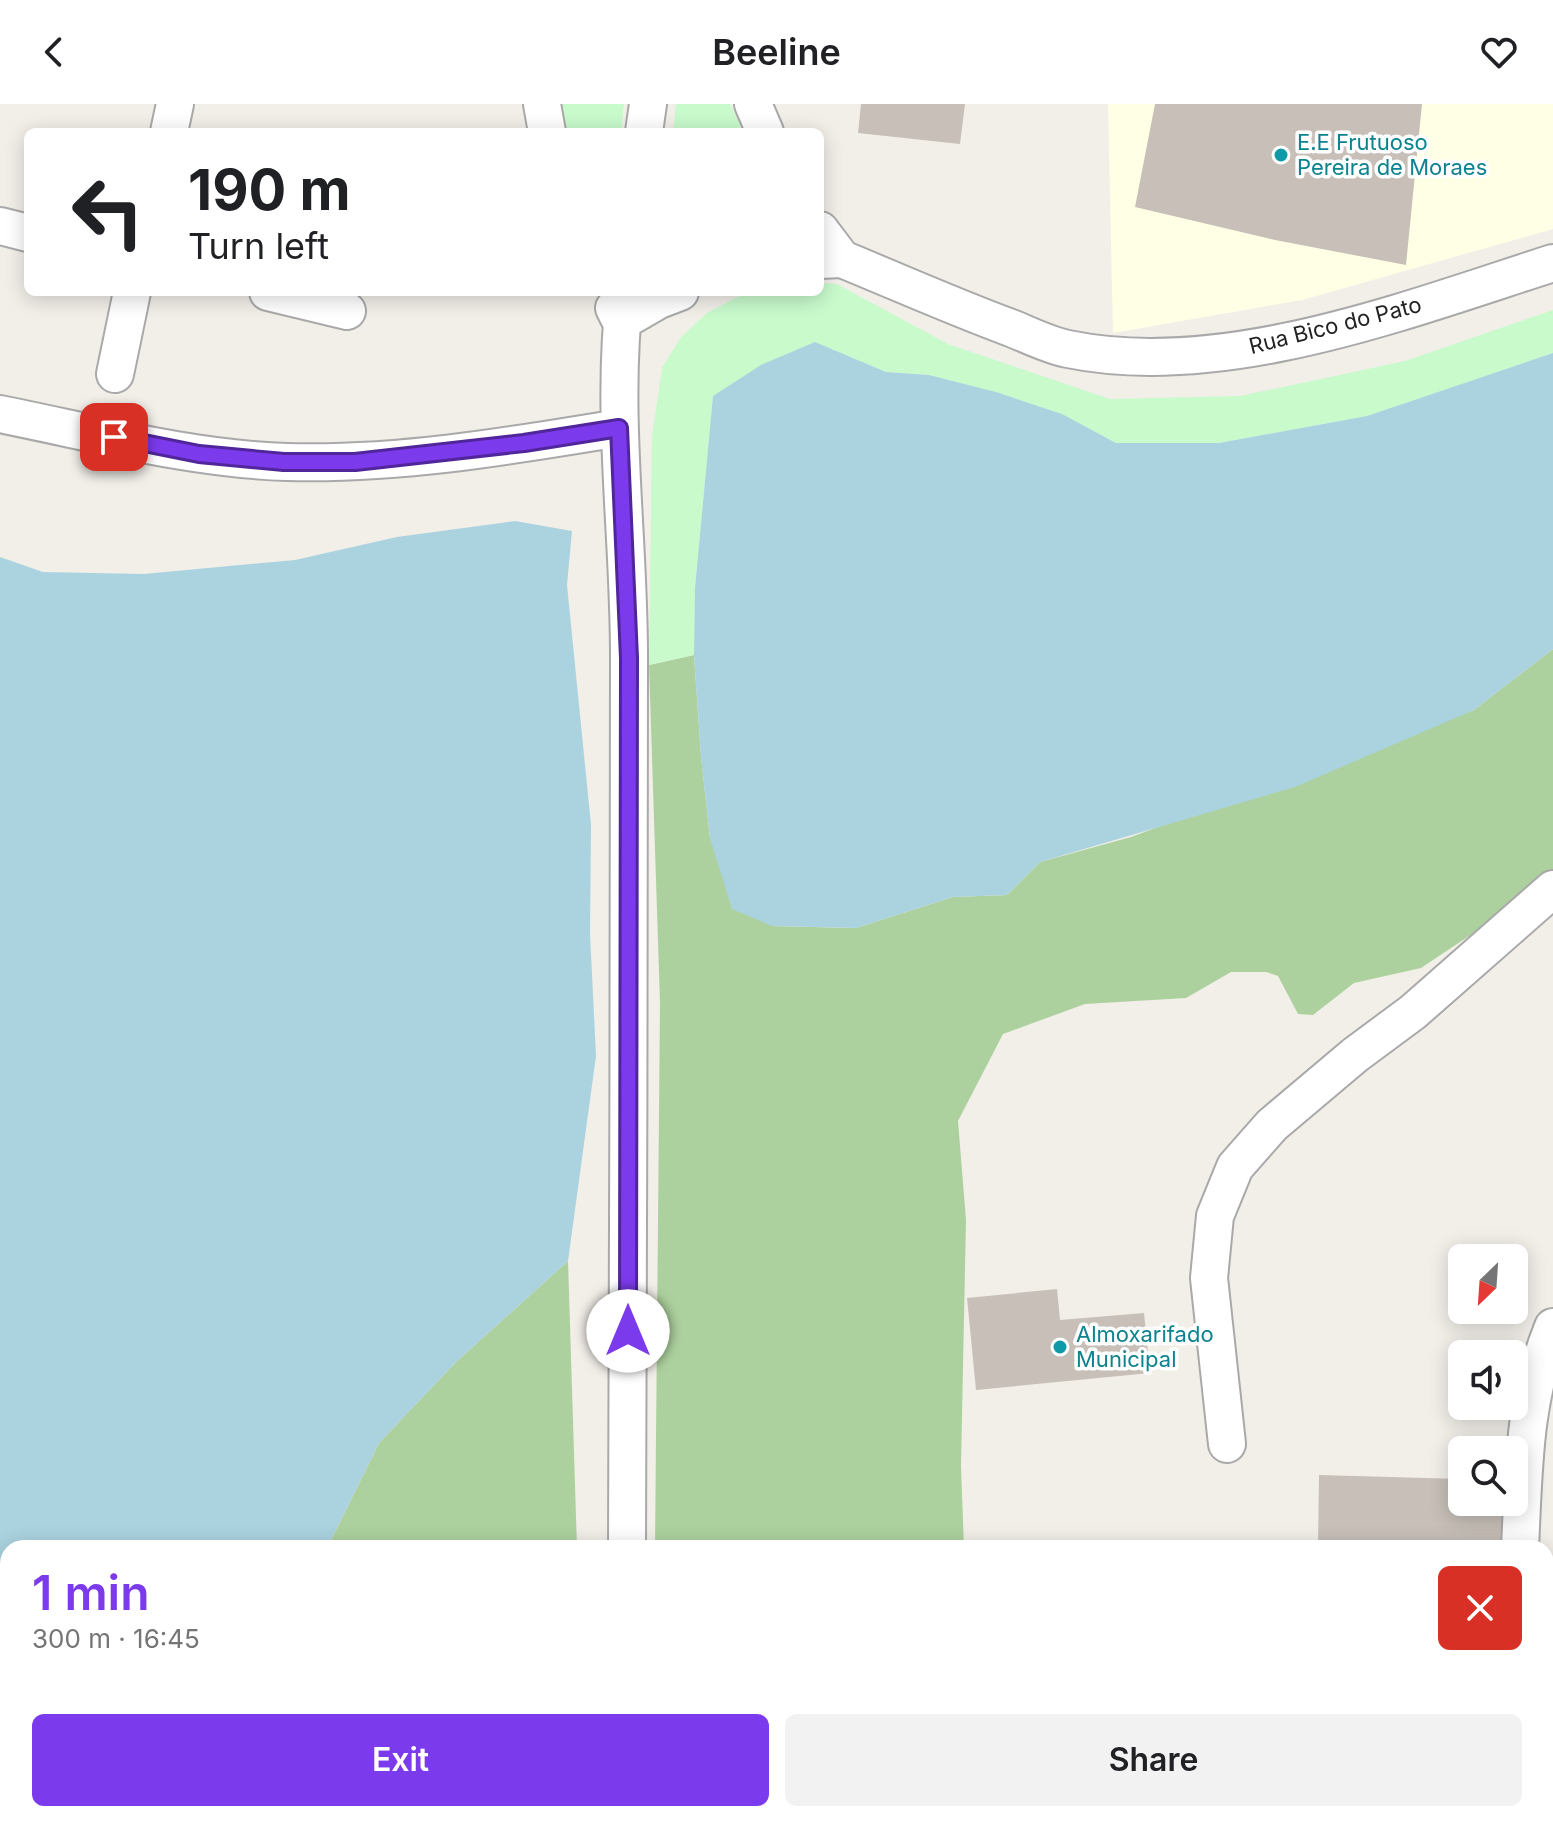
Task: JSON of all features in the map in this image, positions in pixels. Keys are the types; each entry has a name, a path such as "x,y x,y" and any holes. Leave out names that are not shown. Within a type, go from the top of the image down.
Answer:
{"street":[{"path":"170,128 175,104"},
{"path":"542,104 546,128"},
{"path":"645,128 648,104"},
{"path":"0,226 24,232"},
{"name":"Rua Bico do Pato","path":"824,241 831,260 972,314 1066,349 1138,358 1212,353 1293,341 1407,310 1553,263"},
{"path":"115,374 131,296"},
{"path":"285,296 347,311"},
{"path":"627,1540 629,658 617,302 659,300 670,296"},
{"path":"0,414 199,454 284,462 355,462 524,443 619,428"},
{"path":"1227,1444 1209,1278 1215,1216 1235,1167 1272,1125 1355,1055 1413,1012 1553,889"},
{"path":"1520,1540 1526,1432 1538,1364 1553,1327"}],"shaded area":[{"path":"1108,104 1553,104 1553,229 1302,300 1113,333"}],"green space":[{"path":"561,104 624,104 621,128 565,128"},
{"path":"676,104 730,104 740,125 740,128 673,128"},
{"path":"824,283 837,284 948,344 1110,399 1240,396 1405,361 1553,310 1553,353 1367,416 1219,443 1116,443 1062,414 996,392 929,375 886,372 815,342 713,396 695,588 694,655 649,665 652,436 662,368 681,337 707,313 735,298 824,296"},
{"path":"1553,649 1553,869 1520,902 1421,968 1354,983 1313,1015 1298,1014 1278,976 1266,972 1231,972 1186,998 1085,1004 1003,1034 958,1121 966,1220 961,1466 964,1540 655,1540 660,1003 649,665 694,655 710,838 772,926 856,928 953,897 1007,895 1040,862 1131,837 1474,710"},
{"path":"568,1261 577,1540 331,1540 379,1443 455,1363"}],"water":[{"path":"815,342 886,372 929,375 996,392 1062,414 1116,443 1219,443 1367,416 1553,353 1553,649 1474,710 1295,787 1040,862 1007,895 953,897 856,928 772,926 732,909 710,838 694,655 695,588 713,396 761,365"},
{"path":"515,521 572,531 567,585 591,825 590,934 596,1056 568,1261 455,1363 379,1443 331,1540 0,1540 0,557 43,572 144,574 295,560 397,537"}],"building":[{"path":"861,104 965,104 960,144 858,133"},
{"name":"E.E Frutuoso Pereira de Moraes","path":"1155,104 1422,104 1406,265 1275,240 1135,207"},
{"name":"Almoxarifado Municipal","path":"1057,1289 1060,1320 1144,1313 1150,1373 976,1390 967,1298"},
{"path":"1319,1475 1448,1479 1448,1516 1506,1516 1506,1540 1318,1540"}],"place":[{"name":"E.E Frutuoso Pereira de Moraes","path":"1281,155"},
{"name":"Almoxarifado Municipal","path":"1060,1347"}],"route":[{"path":"114,437 199,454 284,462 355,462 524,443 619,428 629,658 628,1331"}]}
